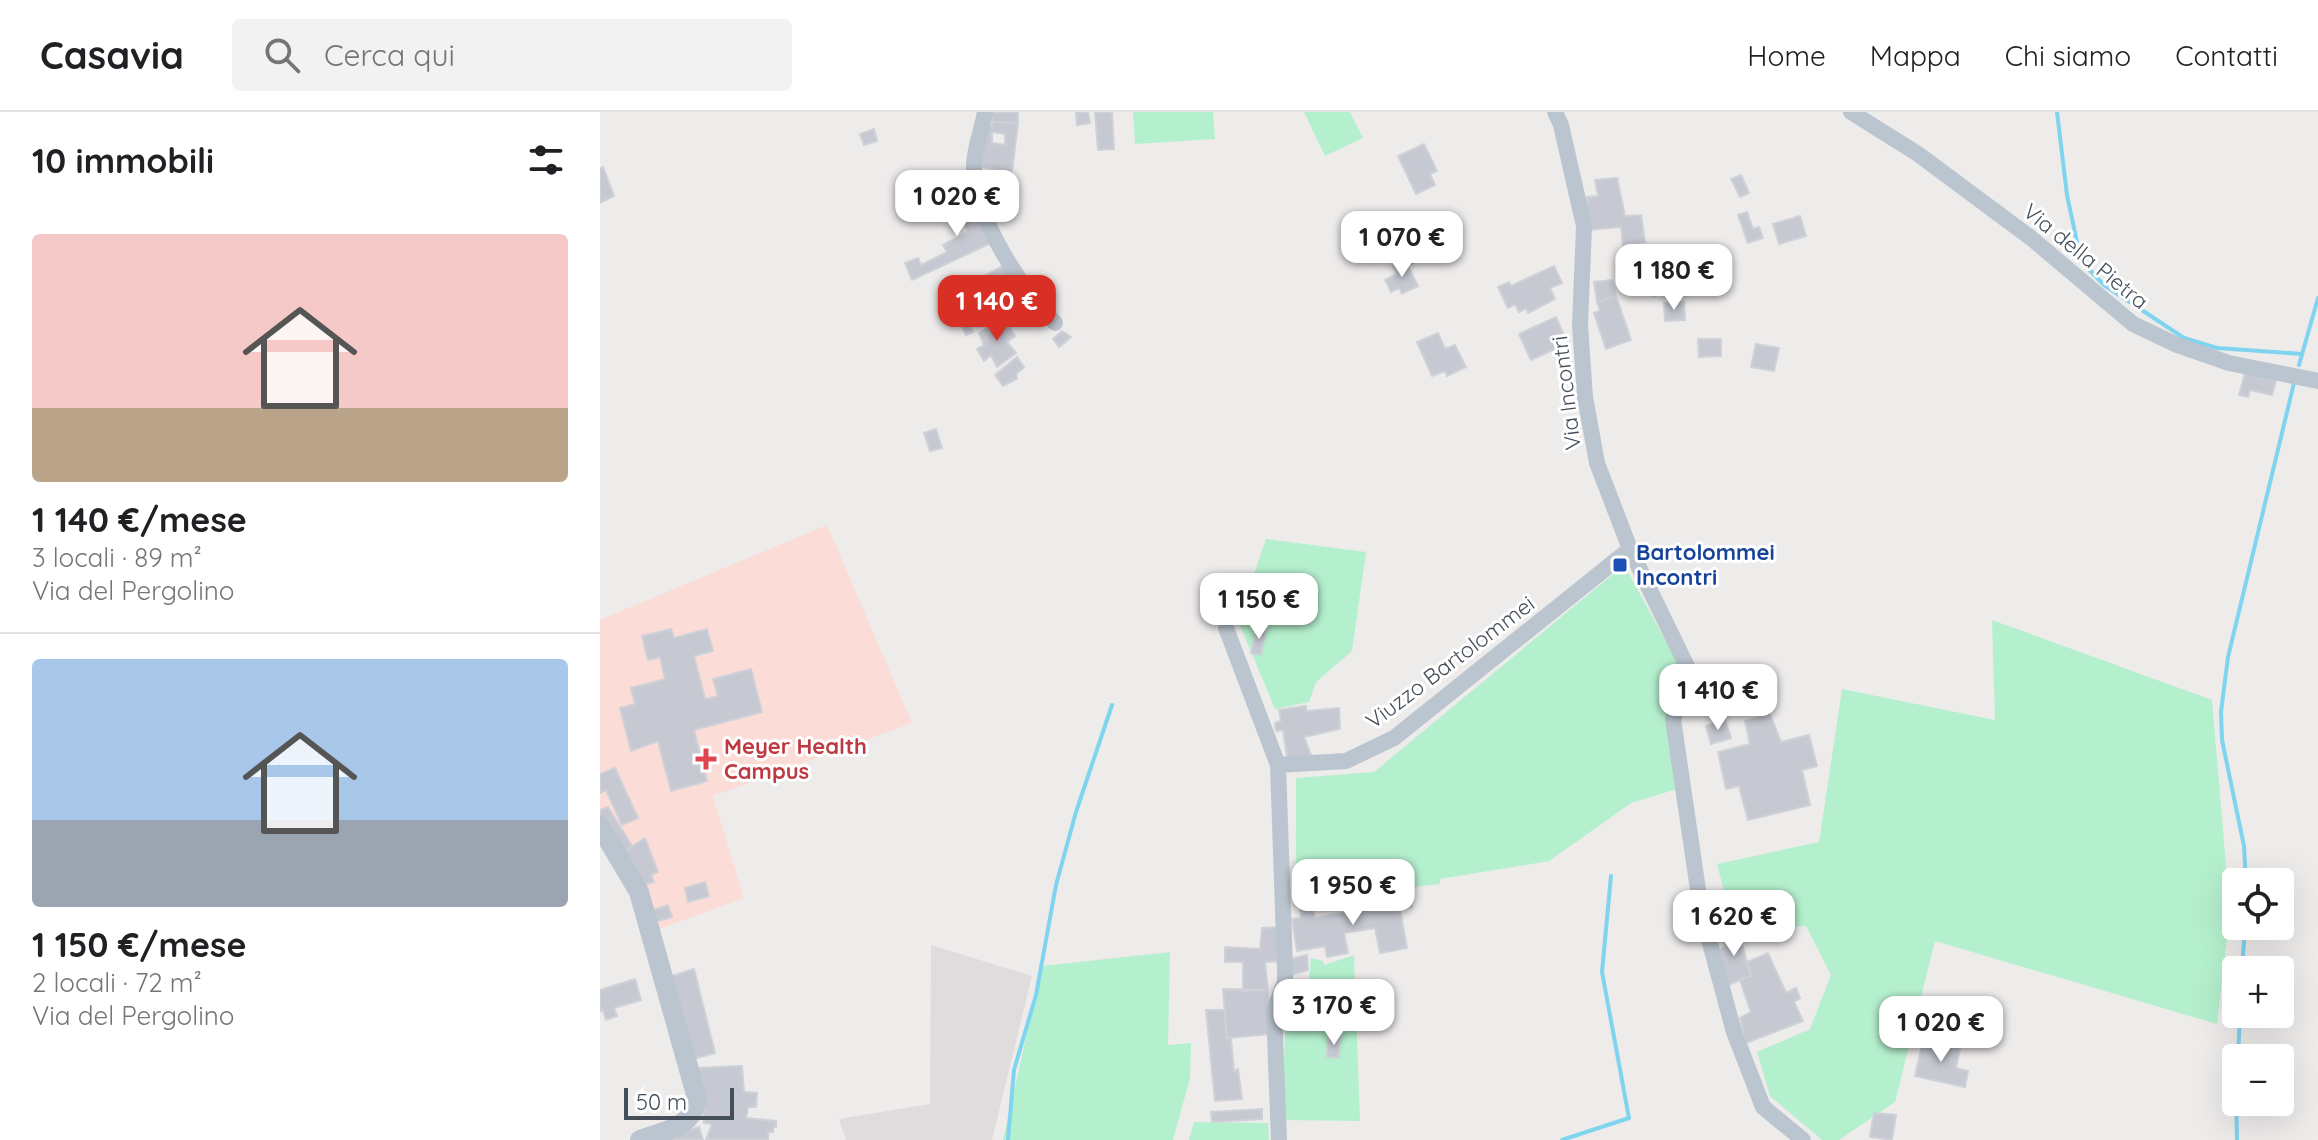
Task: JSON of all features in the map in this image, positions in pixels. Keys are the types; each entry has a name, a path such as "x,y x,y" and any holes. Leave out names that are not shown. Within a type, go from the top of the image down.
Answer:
{"street":[{"path":"985,112 974,164 979,204 997,240 1042,309 1055,323"},
{"name":"Via Incontri","path":"1555,112 1561,125 1584,226 1580,325 1585,397 1597,463 1630,549 1696,685 1681,697 1673,719 1701,910 1734,1032 1763,1107 1803,1140"},
{"name":"Via della Pietra","path":"1851,112 1874,125 2031,238 2133,324 2177,345 2229,363 2318,381"},
{"name":"Viuzzo Bartolommei","path":"1278,765 1346,761 1394,738 1630,549"},
{"path":"1226,628 1278,765 1285,969 1285,982 1274,1010 1279,1140"},
{"path":"600,826 639,892 697,1098 694,1111 683,1125 640,1140"}],"shaded area":[{"name":"Meyer Health Campus","path":"827,525 912,723 713,796 744,898 657,930 600,817 600,620"},
{"path":"931,945 1032,976 992,1140 846,1140 839,1119 930,1104"}],"green space":[{"path":"1133,112 1213,112 1215,139 1135,144"},
{"path":"1304,112 1350,112 1363,138 1325,156"},
{"path":"1266,539 1366,552 1352,651 1316,682 1309,702 1275,709 1238,621"},
{"path":"1624,565 1689,683 1675,698 1677,789 1631,803 1549,861 1440,879 1440,884 1296,901 1296,778 1374,772"},
{"path":"1992,620 2212,700 2226,868 2222,868 2222,940 2227,940 2225,956 2222,956 2217,1024 1935,941 1895,1102 1839,1140 1822,1140 1770,1096 1757,1052 1810,1029 1831,975 1806,926 1734,930 1717,864 1819,842 1842,689 1995,720"},
{"path":"1170,952 1168,1045 1191,1043 1190,1078 1173,1140 1003,1140 1042,966"},
{"path":"1354,955 1360,1121 1282,1120 1286,1007 1295,983 1309,982 1311,958 1323,961 1324,965"},
{"path":"1194,1122 1268,1123 1269,1140 1189,1140"}],"building":[{"path":"991,112 1018,112 1018,123 992,122"},
{"path":"1076,112 1088,112 1090,123 1077,125"},
{"path":"1095,112 1112,112 1114,149 1098,150"},
{"path":"992,122 1018,123 1012,172 978,166 986,125 992,126","holes":["992,132 1005,134 1005,145 992,143"]},
{"path":"874,129 877,141 864,145 860,134"},
{"path":"1424,144 1437,171 1430,174 1435,185 1416,194 1398,156"},
{"path":"603,167 614,196 600,203 600,169"},
{"path":"1741,175 1749,193 1740,197 1731,179"},
{"path":"1617,178 1625,216 1641,215 1645,242 1623,245 1621,227 1588,230 1587,197 1598,196 1595,180"},
{"path":"967,188 991,243 912,280 905,263 918,258 921,265 947,252 943,245 968,232 951,197"},
{"path":"1747,212 1753,229 1759,227 1763,238 1748,243 1738,215"},
{"path":"1800,216 1806,236 1779,244 1773,224"},
{"path":"1421,230 1435,248 1424,253 1425,258 1411,264 1406,254 1412,247 1407,236"},
{"path":"1665,256 1670,273 1665,274 1667,281 1658,283 1653,259"},
{"path":"1405,260 1418,286 1402,294 1399,288 1391,292 1385,280 1397,274 1393,266"},
{"path":"1008,263 1028,299 1001,314 981,278"},
{"path":"1554,266 1562,283 1550,288 1555,299 1528,313 1526,308 1519,312 1515,304 1508,308 1498,287 1509,282 1511,286"},
{"path":"1696,269 1699,277 1679,284 1676,276"},
{"path":"1612,280 1616,296 1597,302 1594,282"},
{"path":"1667,281 1669,292 1654,296 1650,285"},
{"path":"1616,296 1631,340 1606,349 1594,313 1600,311 1597,302"},
{"path":"1684,302 1685,320 1665,321 1664,303"},
{"path":"961,308 973,332 966,335 955,311"},
{"path":"1556,317 1563,333 1553,338 1557,348 1531,360 1519,334"},
{"path":"1003,318 1015,336 1007,342 1016,353 997,367 991,355 984,361 977,349 984,345 979,333"},
{"path":"1062,331 1071,337 1059,347 1053,339"},
{"path":"1438,333 1445,349 1455,345 1466,367 1447,376 1445,371 1432,376 1417,342"},
{"path":"1698,339 1721,339 1721,356 1699,357"},
{"path":"1756,344 1779,348 1774,371 1751,367"},
{"path":"1017,357 1024,367 1016,374 1017,379 1003,386 995,375"},
{"path":"2245,373 2276,381 2272,395 2250,390 2248,397 2239,395"},
{"path":"936,429 942,448 930,451 924,433"},
{"path":"1257,627 1266,629 1261,655 1251,653"},
{"path":"671,629 674,638 707,629 713,651 694,656 705,699 718,696 713,679 751,669 762,712 694,730 707,781 671,791 658,741 631,751 620,708 635,704 631,688 665,679 660,657 648,660 642,636"},
{"path":"1306,706 1306,711 1339,708 1340,729 1304,737 1312,758 1287,757 1283,730 1276,731 1275,723 1281,721 1279,710"},
{"path":"1770,714 1781,742 1809,735 1817,766 1802,770 1810,805 1748,820 1739,786 1726,789 1718,752 1750,744 1745,721"},
{"path":"1725,720 1731,738 1711,744 1706,726"},
{"path":"615,768 638,818 622,825 606,790 600,793 600,774"},
{"path":"608,807 632,846 623,852 600,817 600,810"},
{"path":"645,838 658,872 651,875 654,882 642,886 623,852"},
{"path":"705,882 709,896 688,902 685,888"},
{"path":"1409,893 1412,907 1400,909 1407,948 1380,953 1375,928 1344,933 1348,953 1327,957 1325,946 1297,951 1292,919 1301,918 1300,908 1312,906 1315,918 1384,906 1382,897"},
{"path":"668,905 672,917 654,922 651,911"},
{"path":"1281,927 1281,961 1265,962 1268,990 1243,991 1243,962 1225,962 1225,947 1260,949 1262,928"},
{"path":"1737,927 1751,976 1728,985 1719,950 1726,946 1722,933"},
{"path":"1768,953 1786,993 1796,988 1800,998 1794,1002 1803,1021 1746,1043 1740,1018 1751,1012 1740,980 1751,976 1747,962"},
{"path":"1307,955 1308,970 1291,975 1290,959"},
{"path":"694,969 715,1053 692,1059 672,976"},
{"path":"635,979 641,1000 614,1008 617,1016 606,1020 603,1010 600,1011 600,990"},
{"path":"1223,989 1268,990 1270,1034 1227,1038"},
{"path":"1206,1010 1224,1010 1227,1038 1231,1039 1234,1071 1238,1069 1242,1099 1215,1101"},
{"path":"1328,1036 1340,1036 1339,1058 1327,1057"},
{"path":"1923,1040 1960,1048 1956,1068 1968,1071 1965,1087 1915,1076"},
{"path":"742,1066 744,1092 757,1093 756,1107 748,1107 746,1118 776,1121 776,1127 773,1127 773,1132 768,1132 768,1139 706,1140 712,1124 704,1123 703,1083 698,1083 698,1068"},
{"path":"1262,1109 1262,1119 1212,1122 1211,1112"},
{"path":"1874,1113 1896,1115 1892,1140 1870,1137"},
{"path":"699,1127 703,1140 659,1140"}],"waterway":[{"path":"2057,112 2067,195 2081,261 2104,285 2184,338 2217,348 2302,354"},
{"path":"2299,365 2318,298"},
{"path":"2245,868 2244,846 2222,740 2221,712 2228,657 2294,383"},
{"path":"1008,1140 1014,1070 1036,995 1056,885 1076,812 1112,705"},
{"path":"1562,1140 1629,1118 1602,972 1611,876"},
{"path":"2243,956 2244,940"},
{"path":"2239,1028 2239,1044"},
{"path":"2237,1116 2237,1140"}],"place":[{"name":"Bartolommei Incontri","path":"1620,565"},
{"name":"Meyer Health Campus","path":"706,759"}]}
